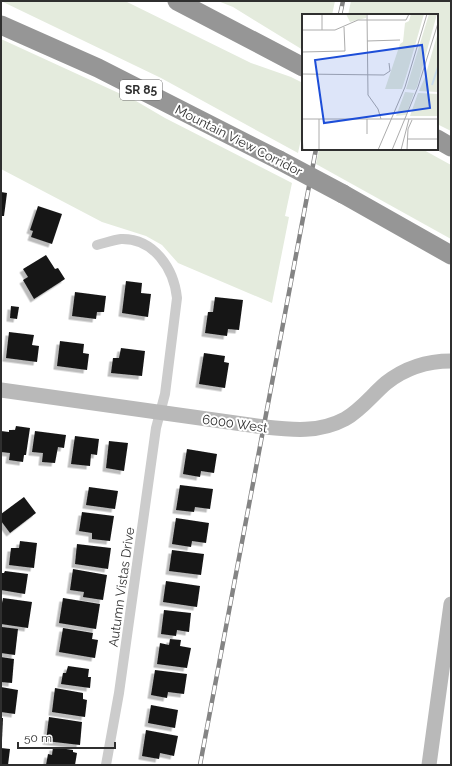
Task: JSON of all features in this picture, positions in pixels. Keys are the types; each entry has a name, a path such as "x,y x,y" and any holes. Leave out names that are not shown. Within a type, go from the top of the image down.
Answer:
{"highway":[{"path":"177,1 300,66"},
{"name":"Mountain View Corridor","path":"1,25 98,68 280,160 451,255"},
{"path":"438,140 451,147"}],"street":[{"name":"Autumn Vistas Drive","path":"97,245 123,239 136,241 151,248 168,266 175,282 177,298 165,394 156,428 119,693 106,765"},
{"name":"6000 West","path":"1,390 283,429 301,430 334,424 354,413 386,383 409,369 434,362 451,361"},
{"path":"429,765 451,604"}],"shaded area":[{"path":"1,1 125,1 251,63 291,77 302,82 302,135 298,153 161,78"},
{"path":"218,1 335,1 332,14 302,14 302,49 233,7"},
{"path":"351,1 451,1 451,131 438,124 438,14 348,14"},
{"path":"1,39 136,101 165,118 292,183 285,216 289,217 272,303 178,263 162,245 146,236 102,222 1,169"},
{"path":"319,150 424,150 451,165 451,239 316,164"}],"building":[{"path":"1,192 7,193 4,216 2,216 2,219 1,219"},
{"path":"38,206 62,214 52,244 31,237 33,231 30,230"},
{"path":"46,255 55,269 58,268 65,279 34,299 23,280 28,277 23,269"},
{"path":"126,281 142,283 141,293 151,294 148,317 122,313"},
{"path":"75,292 106,296 104,312 97,312 96,319 72,316"},
{"path":"215,297 243,300 239,330 228,329 227,336 205,333 208,312 213,312"},
{"path":"11,306 19,307 17,319 10,318"},
{"path":"9,332 34,335 32,345 39,346 37,362 6,358"},
{"path":"60,341 84,344 83,353 89,354 87,370 57,366"},
{"path":"121,348 145,351 142,376 111,373 113,358 119,358"},
{"path":"204,353 225,356 224,362 229,363 225,388 199,384"},
{"path":"16,426 30,428 26,455 24,455 23,462 9,460 10,453 1,452 1,431 9,432 9,430 15,430"},
{"path":"35,431 66,435 64,448 58,447 55,463 42,462 43,453 32,452"},
{"path":"75,436 99,439 97,455 91,454 90,466 71,464"},
{"path":"109,441 128,443 124,471 106,468"},
{"path":"187,449 217,454 214,473 201,471 200,477 183,474"},
{"path":"180,485 213,489 210,509 195,507 194,512 176,510"},
{"path":"89,487 118,491 115,509 86,505"},
{"path":"24,497 36,513 10,533 1,521 1,514"},
{"path":"82,512 114,516 110,541 92,539 92,533 79,531"},
{"path":"176,518 209,523 206,543 192,541 191,547 172,544"},
{"path":"20,541 37,543 34,568 9,565 11,548 19,548"},
{"path":"77,544 111,548 108,569 75,564"},
{"path":"172,550 204,554 201,575 169,571"},
{"path":"73,569 107,575 103,600 83,597 84,592 70,590"},
{"path":"5,571 28,574 25,594 1,590 1,573 4,573"},
{"path":"166,581 200,586 197,607 163,602"},
{"path":"3,598 32,602 28,628 1,624 1,602 2,603"},
{"path":"63,598 100,604 96,629 59,623"},
{"path":"164,610 191,613 189,632 177,630 176,636 161,634"},
{"path":"2,627 18,629 15,655 1,653"},
{"path":"63,628 93,633 92,639 98,640 95,658 59,652"},
{"path":"170,639 181,640 180,646 191,648 187,668 157,664 160,643 169,645"},
{"path":"1,657 14,659 12,683 1,682"},
{"path":"68,666 89,669 88,677 91,677 90,688 61,684 63,673 66,673"},
{"path":"155,670 187,674 184,694 168,692 167,698 151,695"},
{"path":"1,687 18,690 15,714 1,712"},
{"path":"55,688 83,693 83,699 87,700 85,717 52,712"},
{"path":"151,705 178,710 175,728 148,723"},
{"path":"49,717 82,722 80,745 46,741"},
{"path":"1,718 3,718 2,740 1,740"},
{"path":"146,730 178,736 174,756 160,753 159,759 142,756"},
{"path":"53,747 73,750 73,752 77,753 75,765 46,765 48,754 52,755"},
{"path":"1,748 10,749 8,765 1,765"}],"railway":[{"path":"340,14 343,1"},
{"path":"200,765 316,150"}]}
